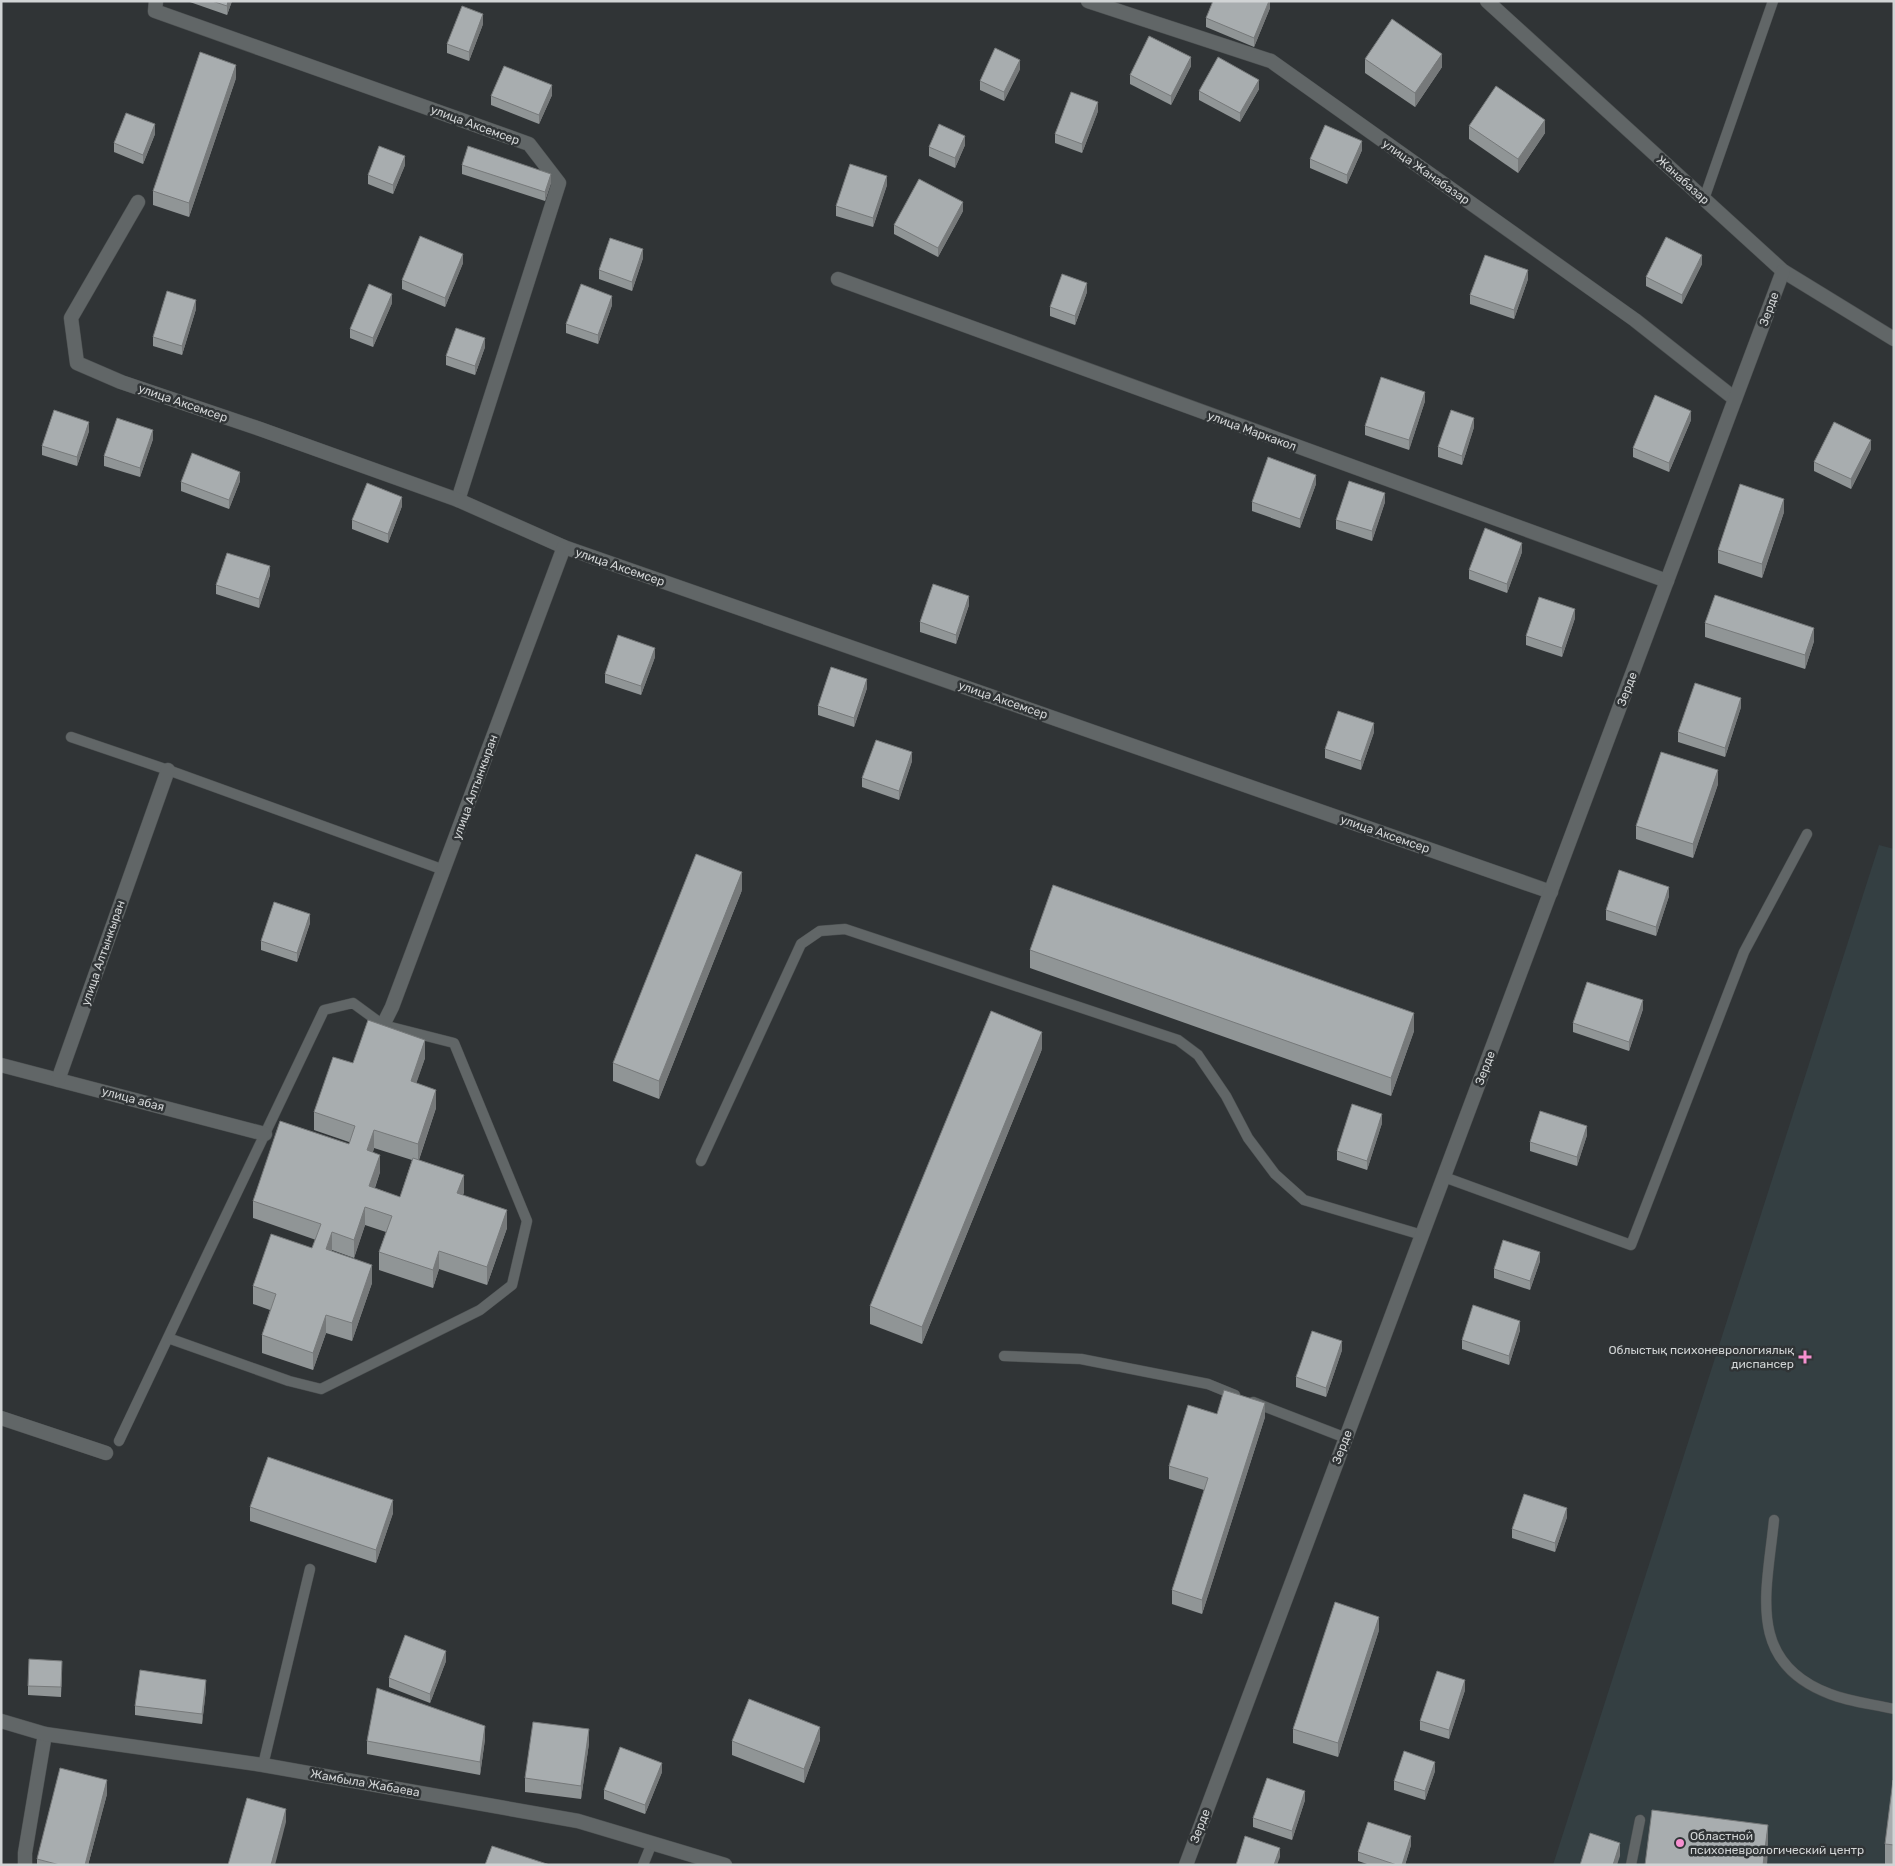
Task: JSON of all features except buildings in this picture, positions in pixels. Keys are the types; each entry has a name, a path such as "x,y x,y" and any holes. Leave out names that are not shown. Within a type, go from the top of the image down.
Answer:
{"street":[{"name":"улица Аксемсер","path":"156,1 155,10 528,144 559,183 458,500"},
{"name":"улица Жанабазар","path":"1088,1 1271,61 1635,320 1735,399"},
{"name":"Жанабазар","path":"1487,1 1783,271 1894,339"},
{"name":"улица Аксемсер","path":"138,202 71,318 77,362 122,382 458,500 564,547 1551,892"},
{"name":"Зерде","path":"1186,1865 1783,271"},
{"name":"улица Маркакол","path":"838,278 1667,581"},
{"name":"улица Алтынкыран","path":"383,1025 392,1007 444,870 564,547"},
{"name":"улица Алтынкыран","path":"58,1080 168,770"},
{"name":"улица абая","path":"1,1065 265,1134"},
{"path":"1,1418 106,1453"},
{"name":"Жамбыла Жабаева","path":"1,1721 45,1734 263,1765 578,1821 725,1865"},
{"path":"25,1865 25,1853 45,1734"}],"lane":[{"path":"1704,199 1773,1"},
{"path":"70,737 168,770 444,870"},
{"path":"1444,1177 1631,1245 1744,952 1807,834"},
{"path":"701,1161 801,944 820,931 845,929 1178,1040 1198,1055 1226,1096 1248,1138 1275,1174 1304,1200 1422,1235"},
{"path":"119,1441 324,1010 353,1003 383,1025 454,1043 527,1222 512,1285 480,1310 321,1389 289,1381 168,1338"},
{"path":"1004,1356 1081,1359 1208,1384 1346,1438"},
{"path":"1774,1520 1765,1610 1771,1642 1788,1669 1810,1685 1831,1695 1894,1709"},
{"path":"263,1765 310,1569"},
{"path":"1631,1865 1640,1820"},
{"path":"643,1865 652,1843"}],"shaded area":[{"name":"Облыстық психоневрологиялық диспансер","path":"1879,845 1894,849 1894,1865 1553,1865"}],"place":[{"name":"Облыстық психоневрологиялық диспансер","path":"1805,1357"},
{"name":"Областной психоневрологический центр","path":"1680,1843"}]}
